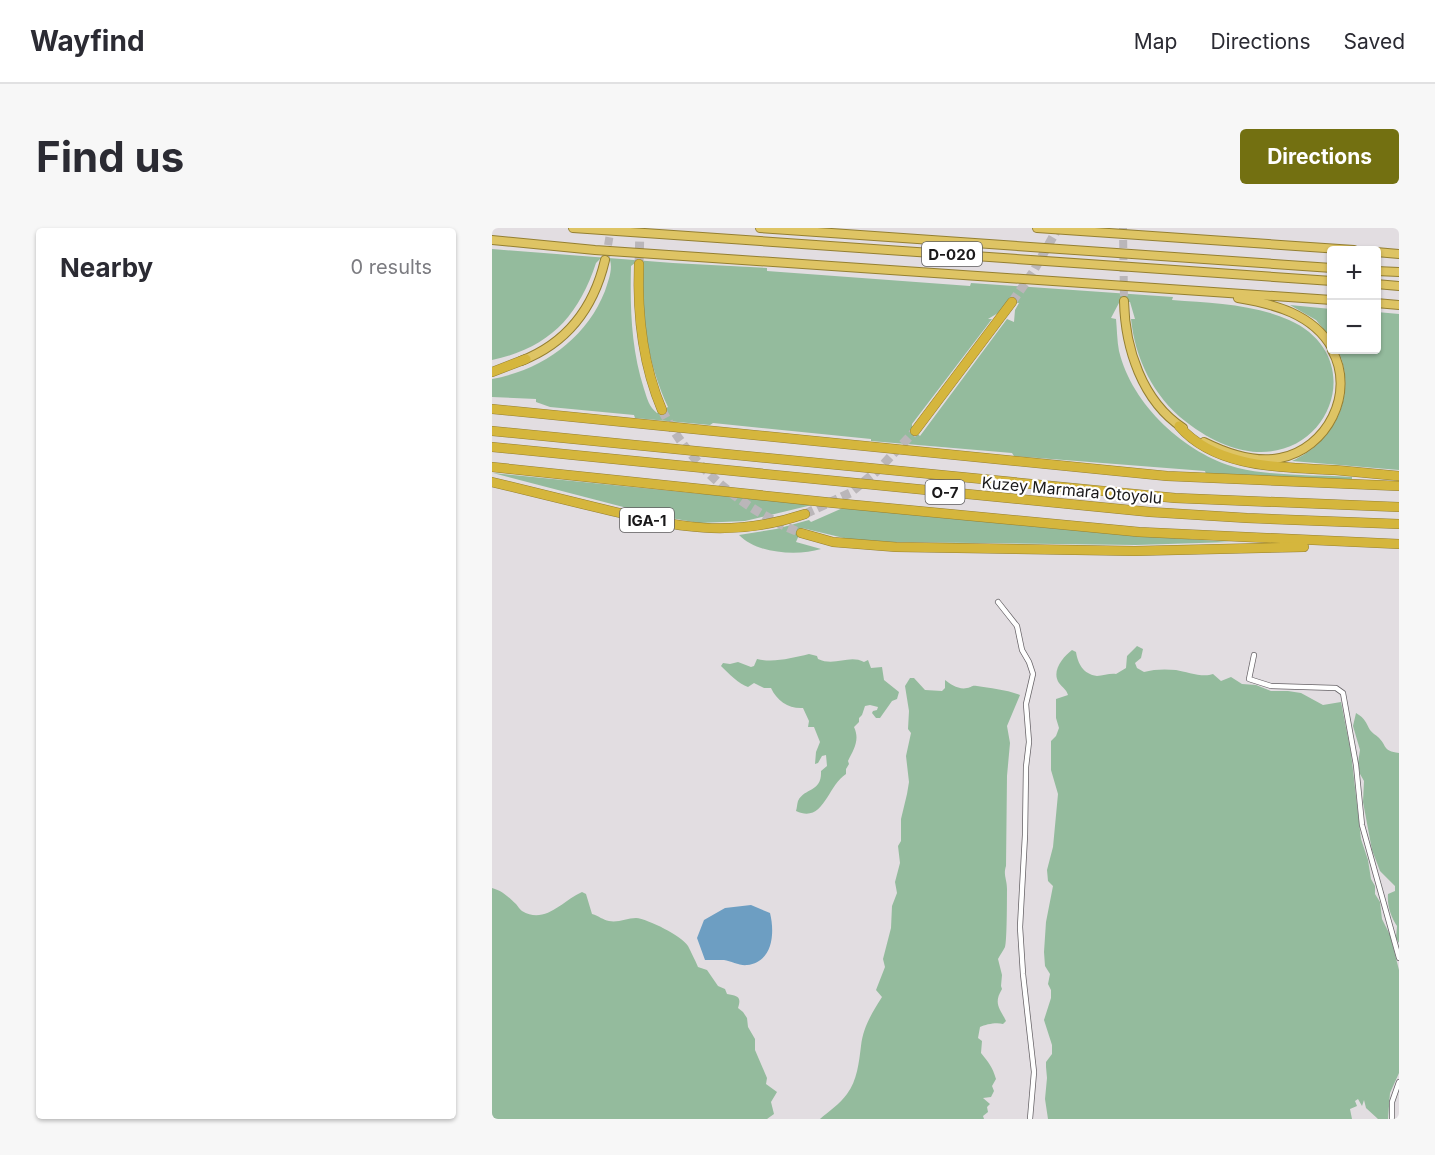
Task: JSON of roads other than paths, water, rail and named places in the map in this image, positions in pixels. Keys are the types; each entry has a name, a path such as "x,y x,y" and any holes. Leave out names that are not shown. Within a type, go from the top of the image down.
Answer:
{"highway":[{"name":"D-020","path":"573,228 1327,281"},
{"name":"D-020","path":"760,228 1327,268"},
{"path":"1037,228 1327,248"},
{"path":"492,240 595,250 1327,300"},
{"path":"1381,252 1399,254"},
{"path":"492,370 526,359 556,342 580,317 597,289 605,260"},
{"path":"639,264 639,311 642,341 651,379 662,410"},
{"path":"1381,271 1399,273"},
{"path":"1381,284 1399,286"},
{"path":"1119,286 1128,289 1232,297 1271,305 1307,321 1321,332 1327,341"},
{"path":"1124,301 1128,341 1139,374 1154,399 1186,434 1207,447 1244,461 1275,466 1399,476"},
{"path":"915,430 1012,302"},
{"path":"1381,303 1399,305"},
{"path":"1179,426 1220,449 1255,459 1279,458 1302,450 1321,435 1337,406 1340,375 1334,354"},
{"path":"492,410 1167,476 1399,486"},
{"name":"Kuzey Marmara Otoyolu","path":"492,431 1175,498 1399,507"},
{"name":"Kuzey Marmara Otoyolu","path":"492,447 1150,512 1399,524"},
{"path":"492,467 1140,532 1399,544"},
{"name":"IGA-1","path":"492,482 646,520 689,528 744,527 779,522 805,514"},
{"path":"801,533 833,542 906,548 1124,551 1280,547 1399,549"}],"street":[{"path":"998,602 1017,626 1022,650 1033,674 1026,704 1029,742 1020,927 1034,1072 1034,1091 1029,1119"},
{"path":"1254,655 1249,679 1271,686 1336,688 1343,693 1356,765 1362,825 1399,958"},
{"path":"1392,1119 1392,1102 1399,1082"}],"water":[{"path":"751,905 770,913 772,937 767,953 756,963 744,965 724,960 705,960 697,938 704,920 725,908"}],"tunnel":[{"path":"606,257 611,228"},
{"path":"639,264 640,228"},
{"path":"1012,302 1033,272 1058,228"},
{"path":"1123,228 1124,301"},
{"path":"662,410 687,449 720,484 759,512 801,533"},
{"path":"805,514 850,493 877,471 915,431"}]}
